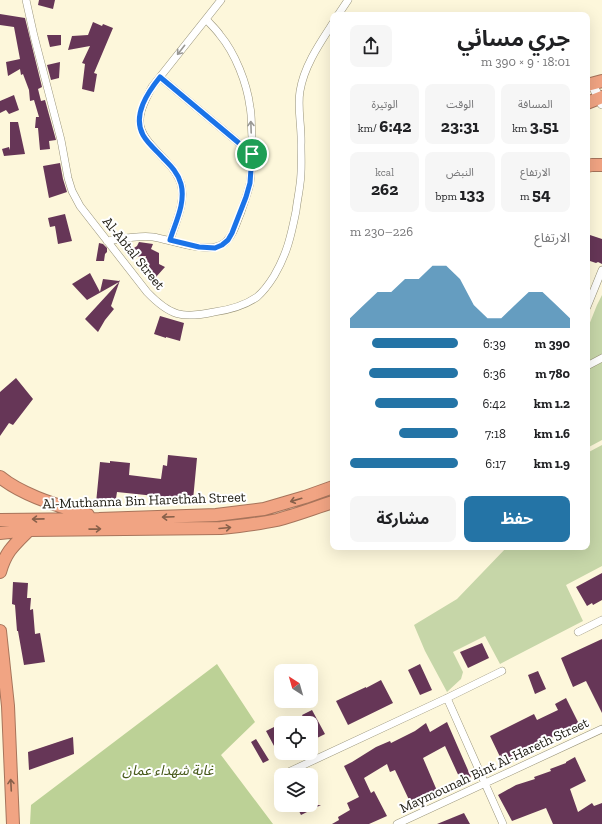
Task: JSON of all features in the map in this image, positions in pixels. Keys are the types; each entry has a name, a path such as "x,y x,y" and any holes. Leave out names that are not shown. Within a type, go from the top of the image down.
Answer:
{"highway":[{"path":"590,102 601,100"},
{"path":"590,165 602,165"},
{"path":"0,476 22,490 50,503 99,519"},
{"name":"Al-Muthanna Bin Harethah Street","path":"0,520 99,519 216,515 264,509 305,497 330,487"},
{"name":"Al-Muthanna Bin Harethah Street","path":"0,533 29,530 221,528 247,526 276,520 330,503"},
{"path":"0,572 7,554 29,530"},
{"path":"0,631 8,706 13,824"}],"street":[{"name":"Al-Abtal Street","path":"26,0 61,140 72,191 80,206 156,302 175,313 186,316 230,310 245,304 257,297 267,287 277,271 284,257 291,236 300,183 302,144 299,110 300,90 307,69 330,28"},
{"path":"170,240 182,202 181,185 178,176 173,169 142,134 140,126 141,109 149,92 220,0"},
{"path":"340,12 348,0"},
{"path":"107,241 135,237 152,237 187,245 215,248 228,240 232,233 250,183 252,154 250,107 240,71 231,52 220,35 206,19"},
{"path":"160,77 252,154"},
{"path":"594,83 601,100"},
{"path":"590,300 602,270"},
{"path":"590,364 602,358"},
{"path":"578,632 602,620"},
{"path":"297,768 502,671"},
{"path":"447,698 503,824"},
{"name":"Maymounah Bint Al-Hareth Street","path":"397,824 602,729"}],"green space":[{"path":"602,295 602,440 590,446 590,322"},
{"path":"602,445 602,566 566,585 583,621 500,664 485,636 453,652 463,672 461,679 447,692 425,651 414,625 457,599 504,550 590,550 590,451"},
{"name":"غابة شهداء عمان","path":"217,664 255,722 221,755 273,824 30,824 31,805"}],"building":[{"path":"39,0 55,0 53,9 38,5"},
{"path":"0,14 25,18 42,87 38,89 41,101 45,100 56,140 49,141 50,149 40,150 38,128 35,128 36,117 39,117 34,100 30,101 29,90 23,74 21,75 20,69 8,76 6,62 20,59 14,27 0,25"},
{"path":"93,22 102,26 103,24 113,28 94,73 97,74 94,92 82,89 85,64 82,63 90,46 68,50 72,36 88,35"},
{"path":"47,35 61,35 61,45 50,47"},
{"path":"60,62 59,78 51,80 47,65"},
{"path":"14,95 19,110 9,114 6,110 0,113 0,101"},
{"path":"10,122 18,122 25,154 4,156 2,149 9,147 10,150"},
{"path":"60,163 67,192 49,198 43,166"},
{"path":"65,214 72,241 58,244 55,226 50,227 48,218"},
{"path":"590,235 602,239 602,264 598,262 596,263 590,261"},
{"path":"139,242 153,244 151,249 159,253 159,264 165,267 156,277 142,266 146,256 131,257 134,248"},
{"path":"99,243 103,244 107,248 104,261 96,261"},
{"path":"90,273 100,292 103,279 120,280 111,306 114,309 98,332 85,319 119,282 87,300 72,284"},
{"path":"160,316 184,323 180,341 154,334"},
{"path":"16,378 33,399 13,425 9,423 0,436 0,392"},
{"path":"168,455 197,458 193,500 117,492 115,505 96,503 100,462 110,463 110,461 130,463 129,475 161,479 163,465 167,466"},
{"path":"602,573 602,600 593,605 592,603 587,606 576,587"},
{"path":"13,582 28,583 27,598 31,598 30,610 33,609 35,634 40,633 45,662 24,665 17,631 15,605 12,604"},
{"path":"602,639 602,713 586,681 573,687 561,658"},
{"path":"482,643 489,658 468,668 460,652"},
{"path":"420,664 432,690 420,695 408,670"},
{"path":"538,671 546,689 535,694 528,675"},
{"path":"381,680 393,703 348,725 336,701"},
{"path":"566,698 579,724 547,740 548,742 532,750 533,752 523,757 520,752 502,761 490,736 534,714 537,720 558,710 555,704"},
{"path":"312,710 315,716 302,716"},
{"path":"318,721 325,734 318,738"},
{"path":"447,722 471,777 461,781 445,746 423,758 438,793 411,804 395,770 390,772 387,764 364,778 371,793 374,791 387,816 369,824 332,824 339,820 338,817 350,810 347,803 359,797 344,766 376,747 390,741 391,743 415,731 426,723 430,732"},
{"path":"274,727 274,746 266,731"},
{"path":"73,737 74,754 29,770 28,752"},
{"path":"256,739 269,760 263,763 251,742"},
{"path":"575,757 586,781 570,789 578,812 592,803 594,806 602,803 602,824 553,824 546,808 512,821 498,795 516,785 535,779 534,777 551,771 550,769 566,763"},
{"path":"300,812 307,812 301,815"},
{"path":"464,813 470,824 437,824"}],"route":[{"path":"160,77 252,154 250,183 246,197 228,240 215,248 187,245 170,240 182,202 182,193 178,176 142,134 140,126 141,109 152,87 160,77"}]}
